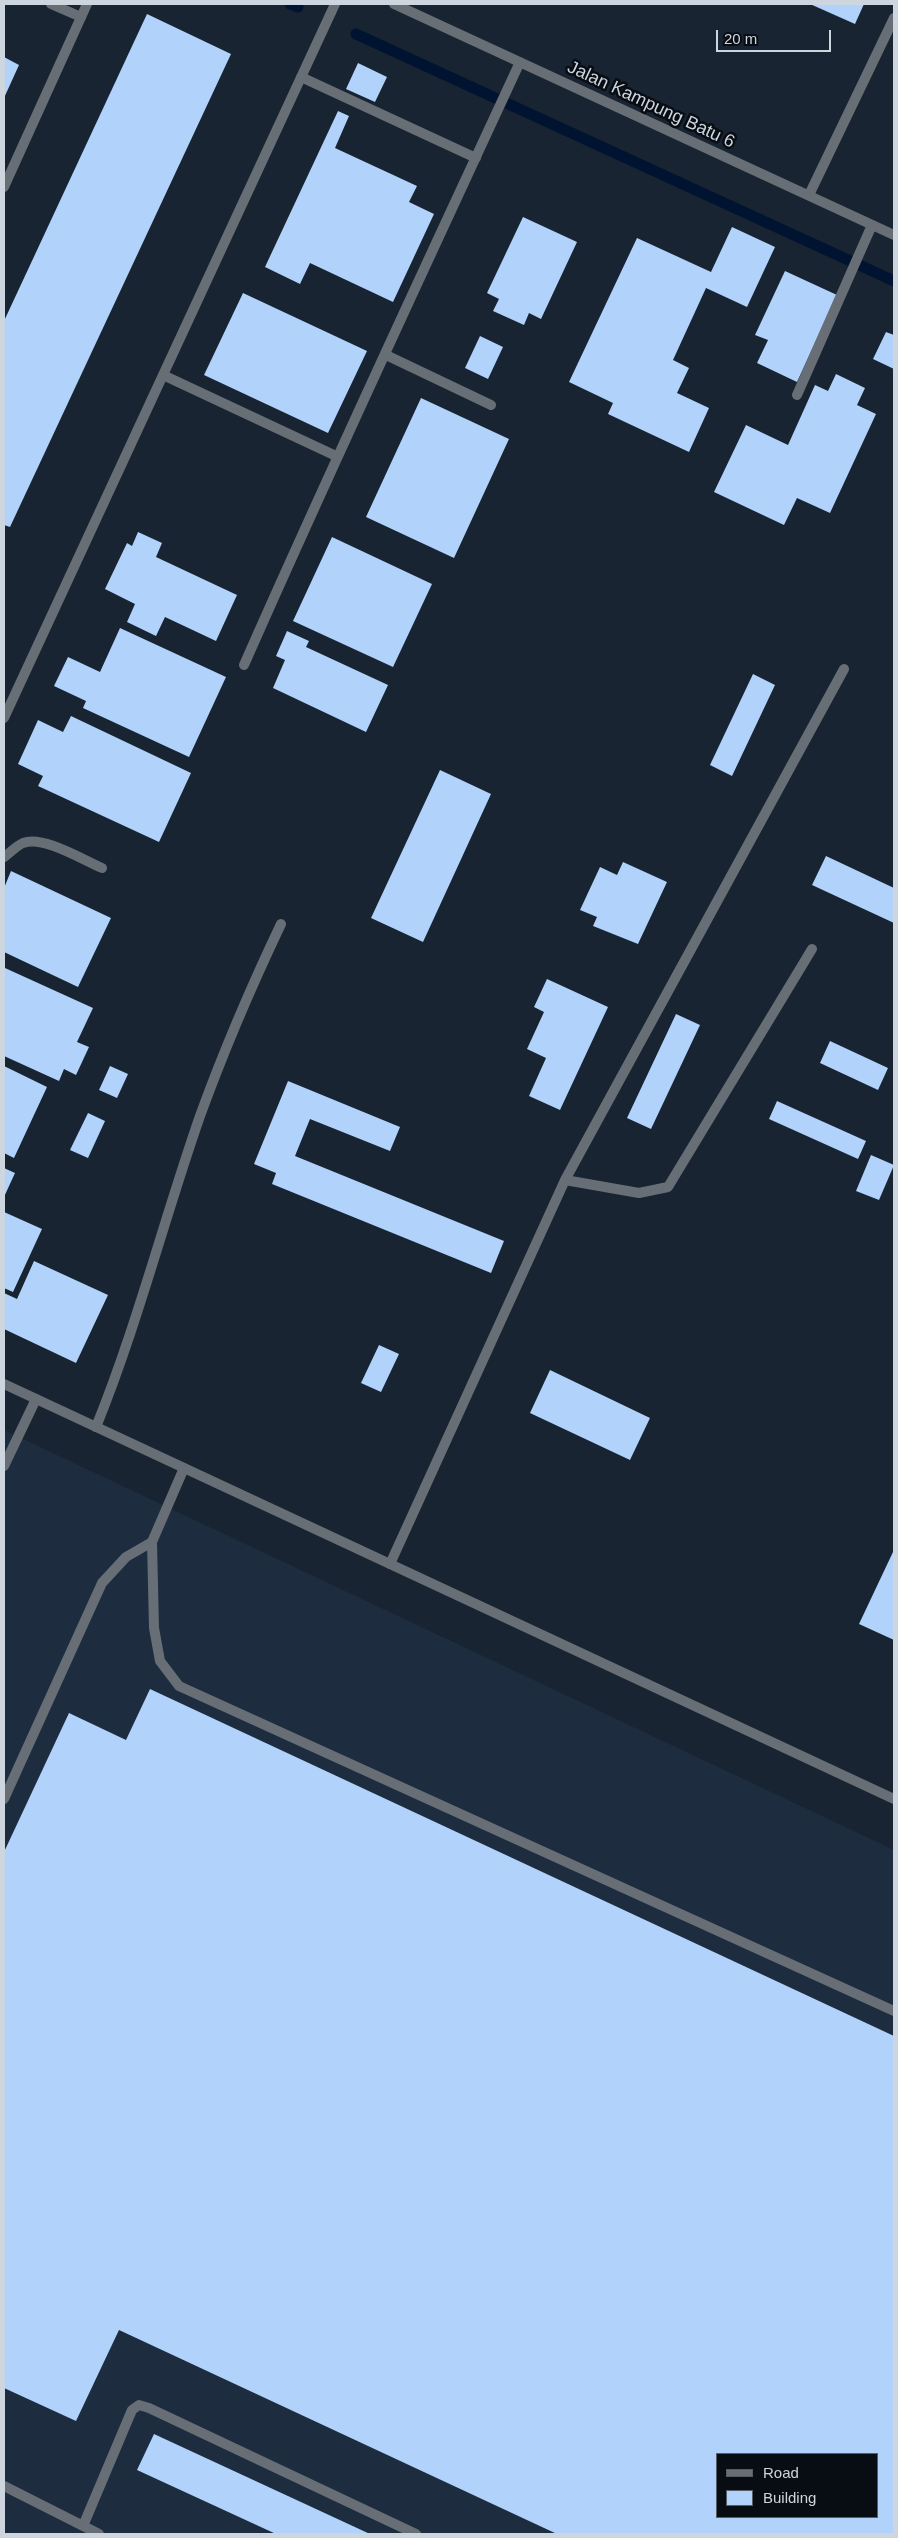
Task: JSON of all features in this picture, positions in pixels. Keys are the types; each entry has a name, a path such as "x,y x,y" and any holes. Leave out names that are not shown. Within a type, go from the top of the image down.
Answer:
{"street":[{"path":"51,4 81,17"},
{"path":"4,187 87,4"},
{"path":"4,718 335,4"},
{"name":"Jalan Kampung Batu 6","path":"394,4 894,235"},
{"path":"809,195 894,18"},
{"path":"244,665 336,456 386,355 520,62"},
{"path":"301,77 476,158"},
{"path":"797,395 872,225"},
{"path":"386,355 492,405"},
{"path":"163,375 336,456"},
{"path":"390,1564 565,1180 844,669"},
{"path":"4,857 23,843 33,841 48,843 102,868"},
{"path":"96,1427 119,1370 200,1116 239,1013 281,924"},
{"path":"565,1180 639,1193 668,1187 812,949"},
{"path":"4,1384 894,1800"},
{"path":"4,1466 36,1399"},
{"path":"184,1468 152,1542 154,1628 160,1660 179,1686 894,2011"},
{"path":"4,1799 102,1583 126,1557 152,1542"},
{"path":"83,2526 132,2410 139,2406 158,2412 416,2534"},
{"path":"4,2486 100,2534"}],"shaded area":[{"path":"4,1430 894,1850 894,2534 4,2534"}],"building":[{"path":"810,4 864,4 855,24"},
{"path":"147,14 231,54 10,527 4,525 4,321"},
{"path":"4,57 19,65 4,98"},
{"path":"358,63 387,77 375,102 346,89"},
{"path":"338,111 349,116 335,148 417,186 409,202 434,214 393,302 310,263 300,284 265,267"},
{"path":"523,217 577,242 541,319 529,313 524,325 493,311 499,299 487,293"},
{"path":"732,227 775,247 747,307 706,288 673,360 689,368 677,393 709,408 689,452 608,414 613,403 569,382 637,238 711,272"},
{"path":"785,271 837,295 797,382 757,363 768,340 755,335"},
{"path":"243,293 367,351 328,433 204,375"},
{"path":"886,332 894,335 894,369 873,359"},
{"path":"480,336 503,347 488,379 465,368"},
{"path":"836,374 865,388 857,405 876,414 830,513 797,498 784,525 714,492 746,425 788,445 815,385 828,391"},
{"path":"421,398 509,439 454,558 366,517"},
{"path":"138,532 162,543 156,557 237,595 216,641 165,617 156,636 127,622 135,604 105,589 127,543 132,546"},
{"path":"332,537 432,584 393,667 293,621"},
{"path":"120,628 226,677 189,757 83,708 86,701 54,686 68,657 100,672"},
{"path":"287,631 309,641 306,647 388,685 366,732 273,688 285,660 276,656"},
{"path":"753,674 775,685 732,776 710,765"},
{"path":"71,716 191,773 159,842 38,786 43,776 18,764 38,720 63,732"},
{"path":"440,770 491,794 423,942 371,918"},
{"path":"826,856 894,888 894,923 812,885"},
{"path":"623,862 667,882 638,944 593,926 597,917 580,910 600,867 617,875"},
{"path":"11,871 111,918 78,987 4,952 4,888"},
{"path":"5,968 93,1008 77,1042 89,1047 76,1075 64,1069 59,1081 4,1056"},
{"path":"547,979 608,1007 560,1110 529,1096 546,1058 527,1049 544,1012 534,1007"},
{"path":"676,1014 700,1025 651,1129 627,1118"},
{"path":"830,1041 888,1068 878,1090 820,1063"},
{"path":"4,1066 47,1087 14,1158 4,1153"},
{"path":"110,1066 128,1074 117,1098 99,1090"},
{"path":"288,1081 400,1127 390,1151 310,1119 295,1156 504,1241 491,1273 272,1184 276,1173 254,1164"},
{"path":"777,1101 866,1141 858,1159 769,1119"},
{"path":"88,1113 105,1121 88,1158 70,1150"},
{"path":"871,1155 894,1165 879,1200 856,1191"},
{"path":"4,1168 15,1173 4,1197"},
{"path":"4,1212 42,1229 13,1292 4,1288"},
{"path":"34,1261 108,1295 76,1363 4,1329 4,1293 17,1299"},
{"path":"379,1345 399,1354 381,1392 361,1383"},
{"path":"550,1370 650,1418 630,1460 530,1413"},
{"path":"894,1553 894,1640 859,1624"},
{"path":"150,1689 894,2036 894,2534 557,2534 119,2330 76,2421 4,2388 4,1852 69,1713 126,1740"},
{"path":"154,2434 370,2534 276,2534 137,2470"}],"waterway":[{"path":"290,4 298,7"},
{"path":"356,34 894,281"}]}
